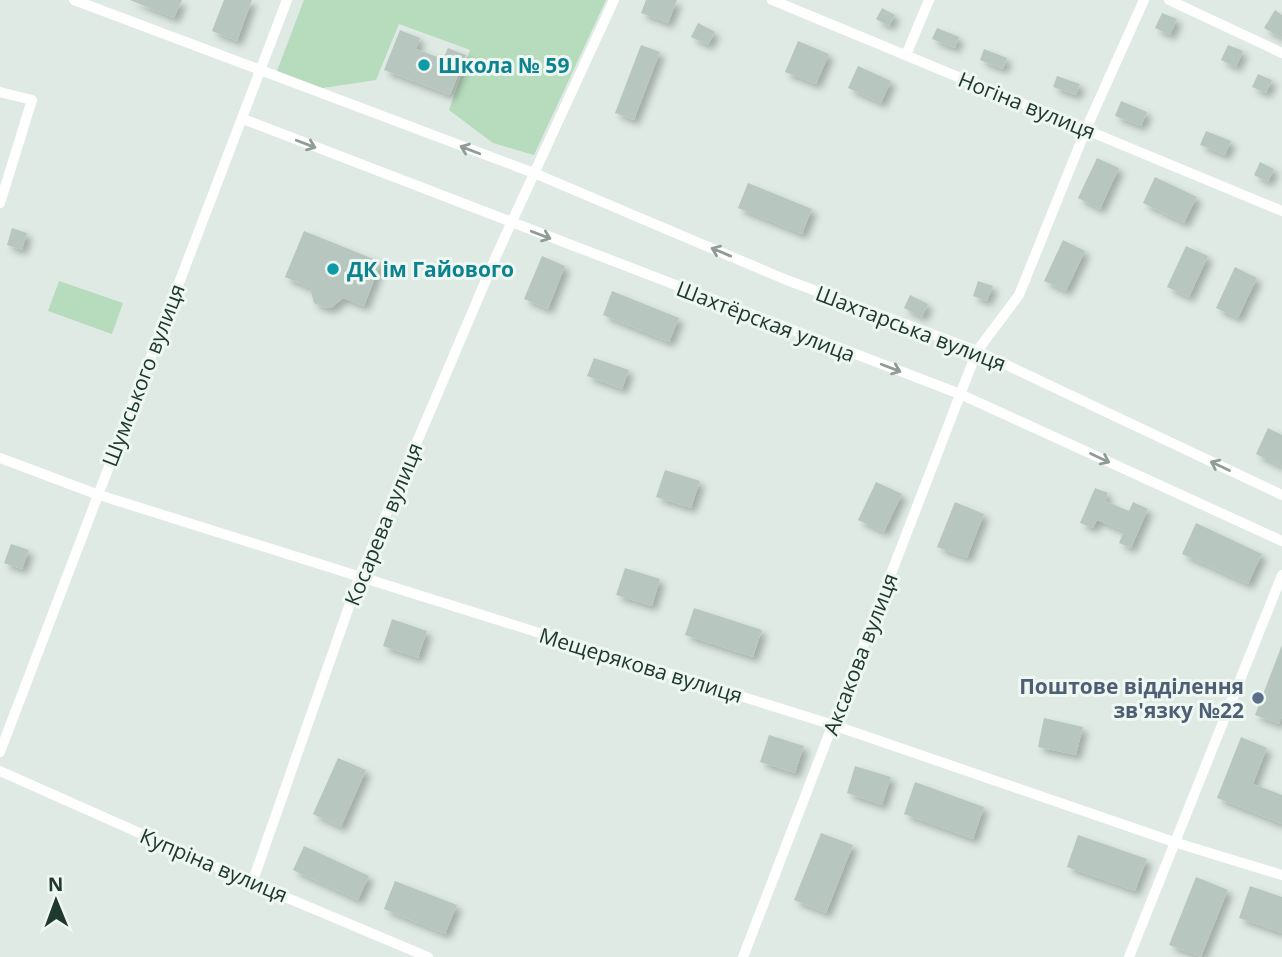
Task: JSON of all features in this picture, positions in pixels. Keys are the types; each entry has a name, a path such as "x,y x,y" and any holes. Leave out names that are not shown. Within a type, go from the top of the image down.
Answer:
{"street":[{"name":"Шахтарська вулиця","path":"74,0 534,173 784,279 977,351 1282,495"},
{"name":"Шумського вулиця","path":"1,744 287,0"},
{"name":"Косарева вулиця","path":"252,883 359,578 511,224 614,0"},
{"name":"Ногіна вулиця","path":"772,0 1282,211"},
{"path":"906,55 929,0"},
{"name":"Аксакова вулиця","path":"743,957 977,351 1019,295 1086,129 1144,0"},
{"path":"1169,0 1282,53"},
{"path":"0,92 32,100 0,203"},
{"name":"Шахтёрская улица","path":"243,119 960,394 1282,541"},
{"name":"Мещерякова вулиця","path":"0,458 96,495 833,725 1177,843 1282,875"},
{"path":"1129,957 1177,843 1282,575"},
{"name":"Купріна вулиця","path":"0,771 252,883 428,957"}],"green space":[{"path":"304,0 606,0 534,155 493,143 449,110 470,50 399,24 376,80 316,89 277,71"},
{"path":"59,281 123,303 112,334 48,311"}],"building":[{"path":"130,0 182,0 174,18"},
{"path":"224,0 252,0 237,41 212,31"},
{"path":"646,0 677,0 668,23 641,13"},
{"path":"882,8 895,15 889,26 876,19"},
{"path":"1275,10 1282,15 1282,38 1264,28"},
{"path":"1162,13 1177,19 1170,35 1155,28"},
{"path":"698,23 715,32 708,45 691,37"},
{"path":"937,28 959,37 955,48 932,39"},
{"name":"Школа № 59","path":"400,30 420,38 416,49 443,59 448,48 466,55 450,95 384,70"},
{"path":"798,41 829,54 816,84 785,72"},
{"path":"641,45 660,52 634,120 615,113"},
{"path":"1228,45 1243,51 1236,67 1221,60"},
{"path":"984,49 1007,58 1003,69 980,60"},
{"path":"858,66 891,81 881,103 848,88"},
{"path":"1258,74 1272,80 1266,93 1252,87"},
{"path":"1057,76 1080,84 1076,95 1053,87"},
{"path":"1121,101 1147,112 1141,126 1115,116"},
{"path":"1206,131 1231,141 1225,155 1200,145"},
{"path":"1097,158 1119,168 1100,209 1078,198"},
{"path":"1260,162 1274,169 1268,182 1254,175"},
{"path":"1155,177 1197,197 1184,223 1143,203"},
{"path":"748,183 812,209 802,234 738,208"},
{"path":"12,228 27,233 22,250 7,245"},
{"name":"ДК ім Гайового","path":"304,231 381,262 364,306 343,298 331,308 323,307 314,303 310,288 285,277"},
{"path":"1063,240 1085,251 1066,291 1044,281"},
{"path":"1186,246 1208,256 1189,297 1167,287"},
{"path":"542,256 565,266 548,309 524,299"},
{"path":"1235,267 1257,278 1238,318 1216,308"},
{"path":"978,281 993,286 987,301 973,296"},
{"path":"612,291 679,318 669,342 603,315"},
{"path":"910,295 928,304 922,317 904,308"},
{"path":"594,358 629,370 622,389 587,376"},
{"path":"1268,428 1282,435 1282,467 1256,454"},
{"path":"665,470 700,481 691,508 656,497"},
{"path":"876,482 902,494 884,532 858,520"},
{"path":"1095,488 1108,493 1105,501 1129,511 1133,502 1148,509 1131,548 1119,543 1124,531 1097,520 1093,528 1080,523"},
{"path":"955,502 984,514 967,558 937,547"},
{"path":"1196,523 1262,554 1248,584 1182,554"},
{"path":"11,544 29,550 22,569 4,563"},
{"path":"625,568 660,579 652,606 616,595"},
{"path":"694,608 762,630 753,657 685,635"},
{"path":"392,619 427,631 418,658 383,646"},
{"path":"1282,645 1282,716 1279,724 1255,715"},
{"path":"1044,718 1083,727 1076,755 1038,747"},
{"path":"769,735 804,746 795,773 760,762"},
{"path":"1241,737 1267,748 1253,784 1282,795 1282,824 1217,798"},
{"path":"338,758 366,770 341,827 313,814"},
{"path":"855,766 891,777 882,805 847,793"},
{"path":"915,782 984,807 973,839 904,814"},
{"path":"821,833 853,845 826,913 794,900"},
{"path":"1078,835 1147,859 1135,891 1067,867"},
{"path":"304,846 369,876 358,900 293,870"},
{"path":"1196,877 1228,890 1201,957 1169,945"},
{"path":"395,881 457,905 445,934 384,909"},
{"path":"1250,886 1282,897 1282,933 1239,918"}],"place":[{"name":"Школа № 59","path":"424,65"},
{"name":"ДК ім Гайового","path":"333,269"},
{"name":"Поштове відділення зв'язку №22","path":"1258,698"}]}
